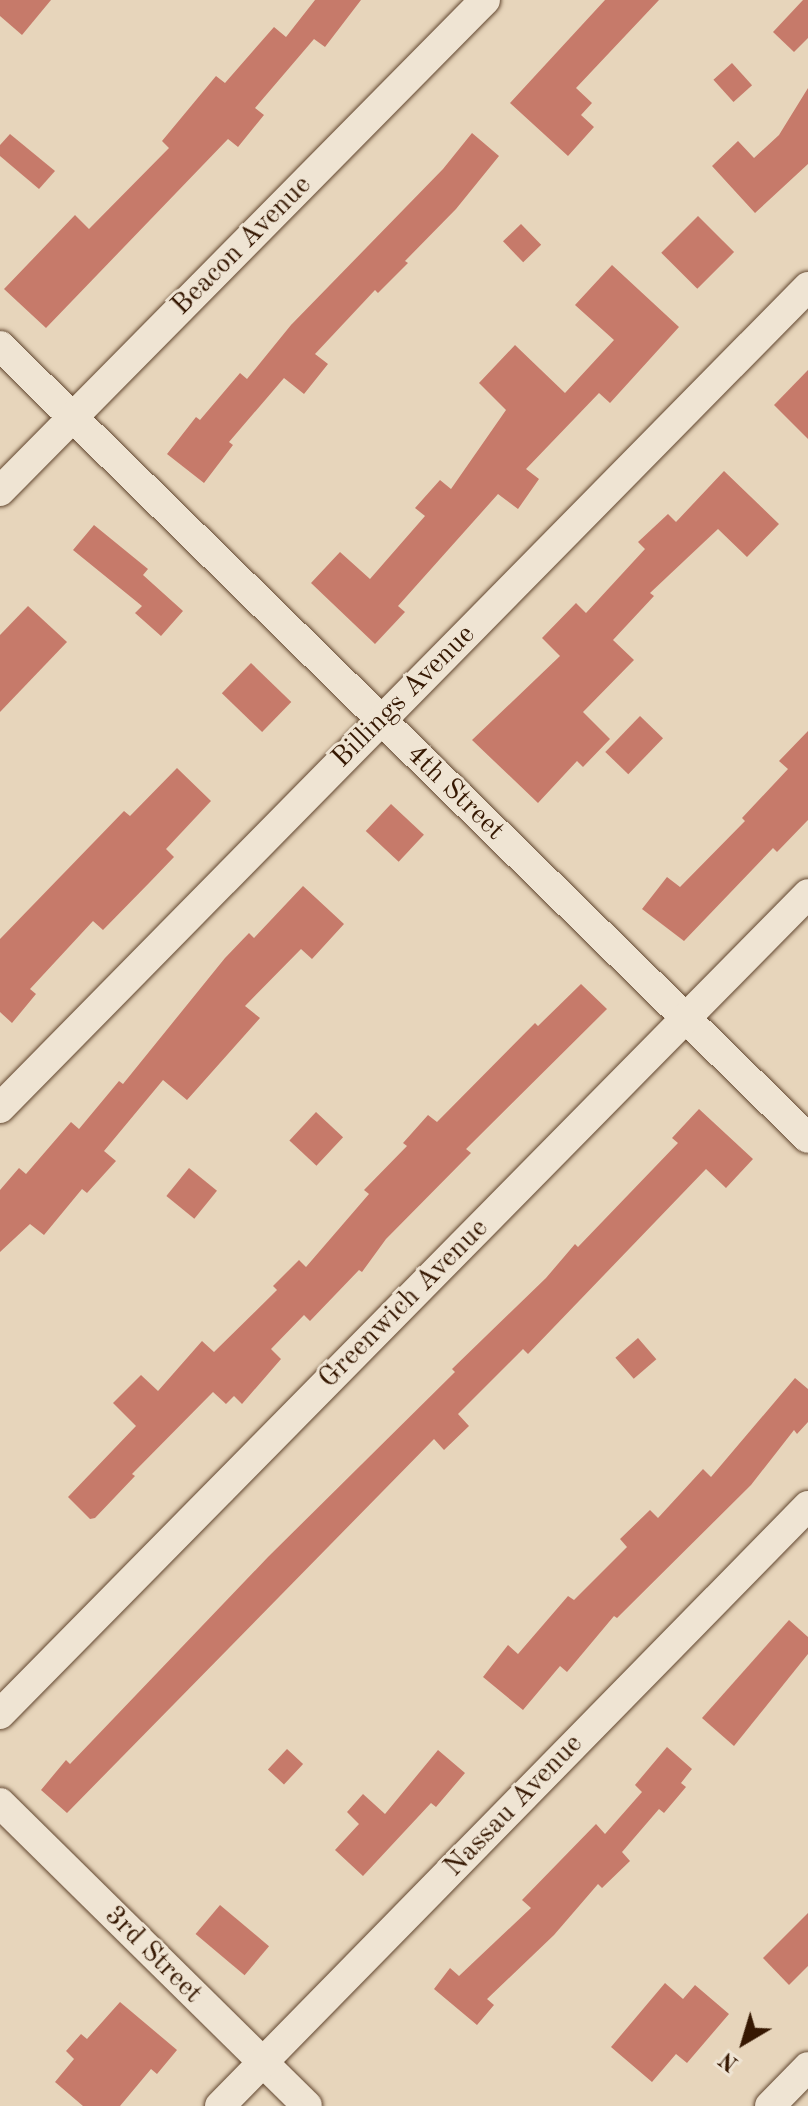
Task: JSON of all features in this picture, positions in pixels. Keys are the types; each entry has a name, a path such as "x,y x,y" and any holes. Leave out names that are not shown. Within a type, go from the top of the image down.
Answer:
{"street":[{"name":"Beacon Avenue","path":"0,491 485,0"},
{"name":"Billings Avenue","path":"0,1108 808,287"},
{"name":"4th Street","path":"0,346 808,1138"},
{"name":"Greenwich Avenue","path":"0,1714 808,894"},
{"name":"Nassau Avenue","path":"220,2106 808,1506"},
{"name":"3rd Street","path":"0,1803 307,2106"},
{"path":"770,2106 808,2067"}],"building":[{"path":"0,0 51,0 22,35 0,16"},
{"path":"315,0 361,0 325,47 314,39 255,108 264,115 238,147 228,139 46,328 4,289 75,215 89,229 169,148 162,141 216,76 225,83 274,27 286,37"},
{"path":"605,0 659,0 576,88 592,103 581,115 594,127 568,156 510,103"},
{"path":"803,0 808,0 808,38 794,52 773,32"},
{"path":"732,63 752,85 733,102 713,80"},
{"path":"808,88 808,164 755,213 712,166 738,141 754,158 779,135"},
{"path":"472,133 499,156 456,209 405,261 408,263 378,293 375,290 315,354 328,364 304,394 284,378 229,442 233,445 204,483 167,454 196,417 200,420 240,373 247,379 291,325 443,169"},
{"path":"10,134 55,171 39,189 0,156 0,145"},
{"path":"698,216 734,252 697,289 661,253"},
{"path":"521,224 541,245 523,262 503,241"},
{"path":"612,265 679,327 610,403 599,393 526,469 539,479 518,509 498,494 398,606 405,612 375,644 311,583 340,552 370,579 425,516 415,508 440,480 451,489 506,410 479,383 515,345 565,393 614,340 575,305"},
{"path":"808,370 808,439 774,405"},
{"path":"724,471 779,524 747,557 718,529 650,593 654,596 613,640 634,660 583,712 610,739 583,767 577,761 538,803 472,740 560,656 542,638 576,603 586,613 645,549 638,542 668,514 676,522"},
{"path":"94,525 148,569 143,575 183,611 161,636 135,613 142,606 73,550"},
{"path":"28,606 67,642 0,712 0,635"},
{"path":"251,663 291,702 262,732 222,693"},
{"path":"640,716 663,738 628,774 605,752"},
{"path":"808,731 808,820 777,852 773,848 684,941 642,909 667,877 680,887 745,821 742,818 788,769 779,761"},
{"path":"177,768 211,801 166,849 174,857 103,930 93,921 30,989 36,994 12,1023 0,1012 0,939 124,811 130,816"},
{"path":"391,804 424,835 399,862 366,831"},
{"path":"303,886 344,924 312,959 301,949 245,1006 260,1018 187,1100 163,1080 104,1151 116,1161 87,1193 82,1189 44,1235 30,1224 0,1252 0,1190 19,1168 26,1174 71,1122 79,1129 119,1081 123,1084 225,958 249,933 254,938"},
{"path":"581,984 607,1009 466,1149 471,1153 386,1239 362,1272 359,1270 310,1321 304,1315 271,1349 281,1359 242,1404 234,1396 226,1404 213,1392 132,1474 135,1476 95,1518 90,1519 68,1497 136,1426 113,1403 141,1375 158,1391 202,1341 214,1352 277,1290 273,1286 299,1260 306,1267 369,1194 364,1190 407,1146 403,1143 428,1115 437,1122 535,1023 538,1026"},
{"path":"699,1109 753,1159 726,1188 706,1169 528,1354 523,1349 458,1414 469,1426 444,1450 434,1439 67,1813 41,1790 66,1760 70,1764 268,1557 455,1372 452,1369 546,1278 575,1244 578,1247 678,1143 672,1138"},
{"path":"316,1112 343,1137 316,1166 289,1141"},
{"path":"189,1168 217,1191 194,1219 166,1196"},
{"path":"638,1338 656,1359 634,1379 615,1358"},
{"path":"795,1378 808,1389 808,1422 797,1434 794,1430 751,1485 617,1618 614,1616 567,1672 560,1666 523,1710 483,1677 508,1645 518,1654 568,1596 574,1600 627,1547 620,1539 650,1510 658,1518 703,1469 711,1477"},
{"path":"789,1620 808,1637 808,1654 734,1746 702,1718"},
{"path":"667,1747 692,1769 681,1783 686,1787 664,1813 659,1809 622,1852 630,1861 602,1888 598,1884 554,1935 487,1999 494,2005 477,2025 434,1989 450,1968 459,1976 531,1908 522,1900 596,1824 605,1834 642,1792 635,1785"},
{"path":"287,1749 303,1764 284,1784 268,1769"},
{"path":"438,1750 465,1773 436,1807 431,1803 363,1876 335,1850 359,1824 347,1812 363,1794 385,1814"},
{"path":"220,1905 269,1946 245,1975 196,1934"},
{"path":"808,1913 808,1966 789,1985 763,1958"},
{"path":"665,1983 683,1999 695,1985 729,2014 687,2063 676,2054 652,2082 611,2047"},
{"path":"120,2002 177,2050 157,2074 151,2069 120,2106 83,2106 55,2082 74,2059 66,2051 81,2034 87,2039"}]}
